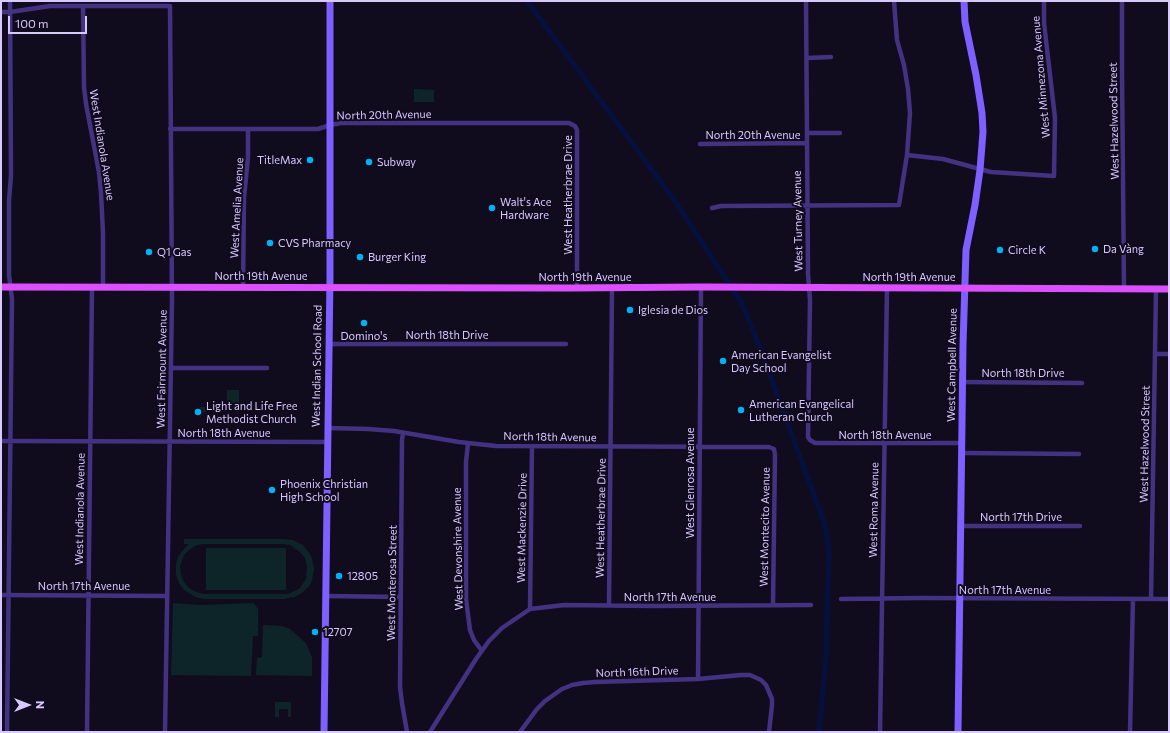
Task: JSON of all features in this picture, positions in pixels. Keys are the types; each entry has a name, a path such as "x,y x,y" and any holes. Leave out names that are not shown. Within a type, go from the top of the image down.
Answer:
{"main road":[{"name":"North 19th Avenue","path":"1,287 725,287 1169,289"}],"street":[{"path":"7,732 12,299 9,275 9,209 11,175 10,1"},
{"name":"West Indian School Road","path":"324,732 329,288 330,1"},
{"name":"West Turney Avenue","path":"806,1 808,274 810,300 807,433 810,440"},
{"path":"712,208 722,206 899,206 907,154 910,113 904,65 897,40 894,1"},
{"name":"West Campbell Avenue","path":"958,732 965,288 967,241 975,205 983,132 982,113 976,75 965,22 964,1"},
{"name":"West Minnezona Avenue","path":"980,170 998,173 1054,176 1054,118 1044,23 1044,1"},
{"name":"West Hazelwood Street","path":"1122,1 1124,289"},
{"path":"1,12 50,6 83,6"},
{"name":"West Fairmount Avenue","path":"83,6 170,6 171,368 165,732"},
{"name":"West Indianola Avenue","path":"83,6 83,65 85,93 90,132 99,172 101,193 103,287"},
{"path":"807,58 831,57"},
{"name":"North 20th Avenue","path":"170,129 318,129 341,123 569,123 575,126"},
{"name":"West Heatherbrae Drive","path":"575,126 577,130 577,288"},
{"name":"West Amelia Avenue","path":"243,287 244,198 248,157 248,129"},
{"name":"North 20th Avenue","path":"807,133 840,133"},
{"name":"North 20th Avenue","path":"700,144 807,143"},
{"path":"907,154 943,159 980,170"},
{"name":"West Indianola Avenue","path":"87,732 92,287"},
{"name":"West Glenrosa Avenue","path":"698,679 701,287"},
{"name":"West Heatherbrae Drive","path":"609,606 612,288"},
{"name":"West Roma Avenue","path":"880,732 887,288"},
{"name":"West Hazelwood Street","path":"1151,599 1156,289"},
{"name":"North 18th Drive","path":"328,344 566,344"},
{"path":"1155,354 1169,354"},
{"path":"171,368 267,368"},
{"name":"North 18th Drive","path":"963,382 1082,383"},
{"name":"North 18th Avenue","path":"327,428 368,429 496,446 769,447 774,449"},
{"name":"West Monterosa Street","path":"404,433 402,440 400,687 407,732"},
{"name":"North 18th Avenue","path":"810,440 815,443 962,443"},
{"name":"North 18th Avenue","path":"1,441 327,442"},
{"name":"West Devonshire Avenue","path":"468,443 466,462 466,598 470,630 474,640 482,651"},
{"name":"West Mackenzie Drive","path":"530,609 532,446"},
{"name":"West Montecito Avenue","path":"773,605 774,449"},
{"path":"962,454 1079,454"},
{"name":"North 17th Drive","path":"961,526 1080,526"},
{"name":"North 17th Avenue","path":"1,595 167,596"},
{"path":"325,596 401,597"},
{"name":"North 17th Avenue","path":"841,600 960,598 1169,599"},
{"path":"1130,732 1133,599"},
{"name":"North 17th Avenue","path":"530,609 564,605 811,605"},
{"path":"430,732 482,651 502,628 530,609"},
{"name":"North 16th Drive","path":"520,732 537,709 545,701 562,689 572,685 595,682 698,679 750,675 761,680 769,691 772,705 769,732"}],"green space":[{"path":"414,89 434,90 434,102 414,102"},
{"path":"227,390 239,390 239,409 227,409"},
{"path":"198,407 213,407 213,412 198,412"},
{"path":"184,539 293,540 303,545 310,554 314,569 312,580 310,585 302,593 293,598 204,599 195,597 184,590 179,583 176,574 178,557 189,544 184,544","holes":["197,545 290,545 300,552 305,558 307,566 306,579 299,589 288,594 204,594 189,588 181,575 180,566 184,555"]},
{"path":"206,548 286,548 286,590 206,590"},
{"path":"173,603 201,605 254,603 258,609 258,636 253,636 251,676 171,675"},
{"path":"263,625 282,626 290,629 306,643 312,657 312,676 256,675 257,658 262,657"},
{"path":"275,702 291,702 291,717 288,717 288,709 279,709 279,717 275,717"}],"waterway":[{"path":"527,1 675,201 741,302 754,332 823,519 827,535 829,553 826,657 819,732"}],"place":[{"name":"TitleMax","path":"310,160"},
{"name":"Subway","path":"369,162"},
{"name":"Walt's Ace Hardware","path":"492,208"},
{"name":"CVS Pharmacy","path":"270,243"},
{"name":"Da Vàng","path":"1095,249"},
{"name":"Circle K","path":"1000,250"},
{"name":"Q1 Gas","path":"149,252"},
{"name":"Burger King","path":"360,257"},
{"name":"Iglesia de Dios","path":"630,310"},
{"name":"Domino's","path":"364,323"},
{"name":"American Evangelist Day School","path":"723,361"},
{"name":"American Evangelical Lutheran Church","path":"741,410"},
{"name":"Light and Life Free Methodist Church","path":"198,412"},
{"name":"Phoenix Christian High School","path":"272,490"},
{"name":"12805","path":"339,576"},
{"name":"12707","path":"315,632"}]}
